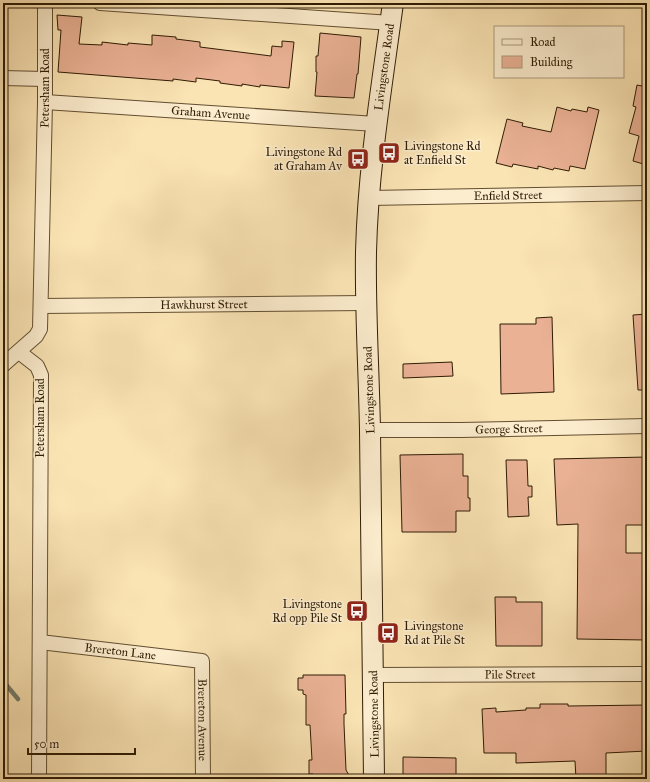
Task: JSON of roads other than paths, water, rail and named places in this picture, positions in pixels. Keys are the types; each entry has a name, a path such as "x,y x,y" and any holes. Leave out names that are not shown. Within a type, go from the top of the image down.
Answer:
{"street":[{"name":"Petersham Road","path":"39,779 41,375 37,366 19,352 36,336 40,329 45,102 45,3"},
{"path":"100,3 187,6 390,23"},
{"name":"Livingstone Road","path":"374,779 370,430 366,250 376,124 393,3"},
{"path":"3,78 44,79"},
{"name":"Graham Avenue","path":"45,102 376,124"},
{"name":"Enfield Street","path":"369,198 647,193"},
{"name":"Hawkhurst Street","path":"41,306 366,303"},
{"path":"3,365 19,352"},
{"name":"George Street","path":"370,430 461,430 647,426"},
{"name":"Brereton Lane","path":"40,642 202,661"},
{"name":"Brereton Avenue","path":"202,661 203,779"},
{"name":"Pile Street","path":"373,675 647,674"}],"waterway":[{"path":"3,681 18,699"}],"place":[{"name":"Livingstone Rd at Enfield St","path":"389,153"},
{"name":"Livingstone Rd at Graham Av","path":"358,159"},
{"name":"Livingstone Rd opp Pile St","path":"357,611"},
{"name":"Livingstone Rd at Pile St","path":"388,633"}]}
